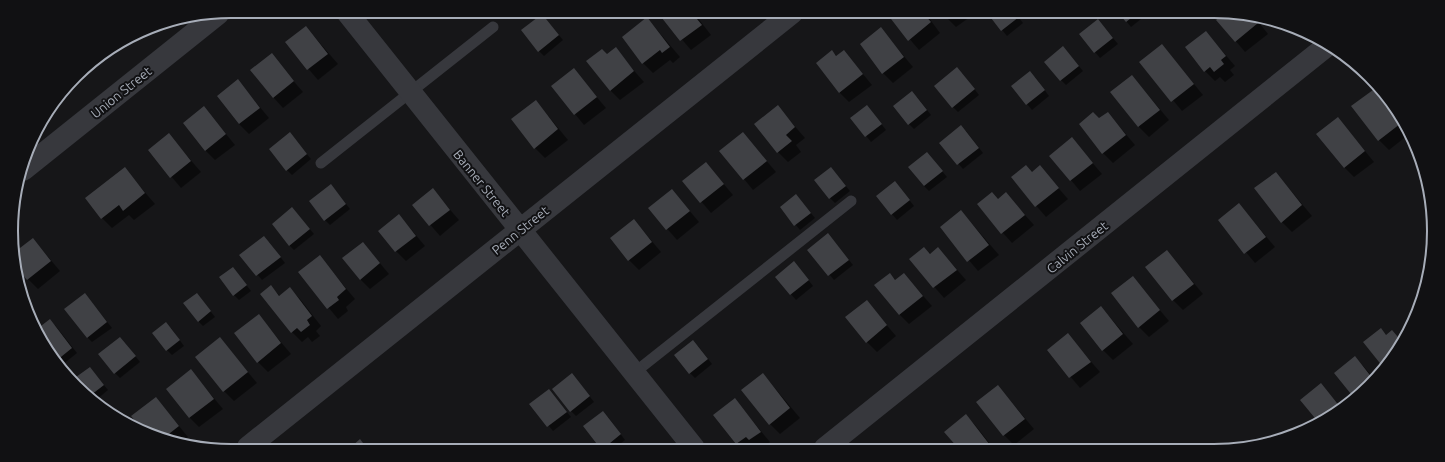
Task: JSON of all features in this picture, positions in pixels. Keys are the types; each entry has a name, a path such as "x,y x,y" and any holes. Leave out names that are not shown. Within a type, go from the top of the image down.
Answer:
{"street":[{"name":"Banner Street","path":"351,18 691,444"},
{"name":"Penn Street","path":"252,444 786,18"},
{"name":"Union Street","path":"28,166 212,19"},
{"name":"Calvin Street","path":"830,444 1323,49"}],"lane":[{"path":"321,163 493,27"},
{"path":"634,373 850,201"}],"building":[{"path":"537,18 545,18 559,35 538,52 521,30"},
{"path":"648,18 670,47 662,53 660,50 642,64 622,37"},
{"path":"662,18 696,18 702,25 680,41"},
{"path":"890,18 928,18 931,22 908,41"},
{"path":"991,18 1018,18 1001,31"},
{"path":"1123,18 1131,18 1126,22"},
{"path":"1218,18 1228,18 1258,23 1235,42 1216,20"},
{"path":"1098,19 1113,38 1094,53 1079,34"},
{"path":"306,26 328,54 307,70 285,42"},
{"path":"881,27 904,57 882,74 860,44"},
{"path":"1206,31 1226,56 1221,60 1224,64 1214,72 1210,67 1204,72 1185,47"},
{"path":"1162,44 1194,84 1171,102 1139,62"},
{"path":"1063,46 1079,66 1060,81 1044,62"},
{"path":"616,47 634,71 610,91 586,61 602,49 607,54"},
{"path":"832,50 836,56 844,50 863,74 839,93 816,63"},
{"path":"272,53 294,81 273,98 250,70"},
{"path":"957,67 975,89 952,108 934,86"},
{"path":"574,68 597,97 574,115 551,86"},
{"path":"1030,71 1045,90 1026,105 1011,86"},
{"path":"1132,75 1160,110 1138,127 1110,92"},
{"path":"238,79 260,108 239,124 217,96"},
{"path":"1373,90 1390,111 1398,125 1378,141 1351,106"},
{"path":"912,91 927,110 908,125 893,106"},
{"path":"536,100 558,129 534,149 511,119"},
{"path":"778,105 795,127 786,135 792,141 777,153 754,124"},
{"path":"867,105 882,124 865,137 850,118"},
{"path":"204,106 226,134 205,151 183,123"},
{"path":"1093,112 1099,118 1108,112 1126,135 1102,154 1079,124"},
{"path":"1338,117 1365,151 1344,168 1316,134"},
{"path":"961,125 979,148 957,165 939,143"},
{"path":"290,132 307,154 286,171 269,149"},
{"path":"743,132 767,161 743,180 719,151"},
{"path":"169,133 191,161 170,178 148,150"},
{"path":"1072,137 1093,163 1070,181 1049,156"},
{"path":"927,152 943,171 924,186 908,167"},
{"path":"706,162 724,184 700,203 682,181"},
{"path":"1026,165 1032,172 1040,165 1059,188 1035,207 1011,177"},
{"path":"125,167 145,193 123,211 119,205 101,219 85,198"},
{"path":"831,167 846,186 829,199 814,180"},
{"path":"1276,172 1302,205 1281,223 1254,188"},
{"path":"895,181 910,200 891,215 876,196"},
{"path":"331,184 346,204 324,221 309,201"},
{"path":"433,188 450,210 429,226 412,205"},
{"path":"672,189 690,211 666,230 648,208"},
{"path":"992,192 998,199 1006,192 1025,215 1001,234 977,204"},
{"path":"796,194 811,213 794,226 780,207"},
{"path":"1239,203 1266,237 1244,254 1218,220"},
{"path":"292,207 310,229 289,246 272,224"},
{"path":"961,210 989,245 967,262 940,227"},
{"path":"399,214 416,236 395,252 378,231"},
{"path":"634,219 652,242 628,261 610,238"},
{"path":"828,233 849,260 828,276 807,250"},
{"path":"264,236 281,257 256,276 239,255"},
{"path":"33,238 51,261 27,280 22,274 19,249"},
{"path":"363,242 380,263 360,280 342,258"},
{"path":"924,247 930,254 938,247 957,270 933,288 909,259"},
{"path":"1167,250 1194,284 1172,301 1145,267"},
{"path":"320,255 346,289 337,297 339,300 327,309 298,272"},
{"path":"794,261 809,280 790,295 775,277"},
{"path":"233,267 247,285 233,296 219,277"},
{"path":"890,273 895,280 904,273 923,296 899,315 874,285"},
{"path":"1133,276 1160,310 1138,328 1111,293"},
{"path":"271,285 279,296 290,287 312,316 307,320 310,325 301,332 297,328 291,333 260,294"},
{"path":"85,293 107,322 87,338 64,309"},
{"path":"197,293 211,311 198,322 183,303"},
{"path":"867,300 887,325 866,343 845,317"},
{"path":"1101,306 1123,334 1102,351 1080,323"},
{"path":"259,314 281,343 257,363 234,333"},
{"path":"50,319 72,348 60,358 41,326"},
{"path":"166,322 180,340 166,351 152,333"},
{"path":"1381,328 1386,335 1392,330 1398,337 1380,364 1363,342"},
{"path":"1068,333 1091,362 1069,378 1047,350"},
{"path":"120,337 136,356 114,374 98,354"},
{"path":"220,337 248,372 223,392 195,357"},
{"path":"693,340 708,359 689,374 674,355"},
{"path":"1355,356 1370,376 1351,394 1334,373"},
{"path":"90,367 104,385 93,393 76,377"},
{"path":"191,369 214,399 189,418 166,389"},
{"path":"572,373 590,396 570,412 552,389"},
{"path":"763,373 790,408 769,425 741,390"},
{"path":"1321,383 1338,404 1315,418 1300,400"},
{"path":"998,385 1025,419 1003,436 976,402"},
{"path":"549,389 567,412 547,427 529,404"},
{"path":"156,397 179,426 168,435 137,422 131,416"},
{"path":"735,398 761,432 749,440 746,437 736,444 713,415"},
{"path":"603,411 621,434 609,444 597,444 583,426"},
{"path":"966,414 989,444 954,444 944,432"},
{"path":"360,439 364,444 354,444"}]}
